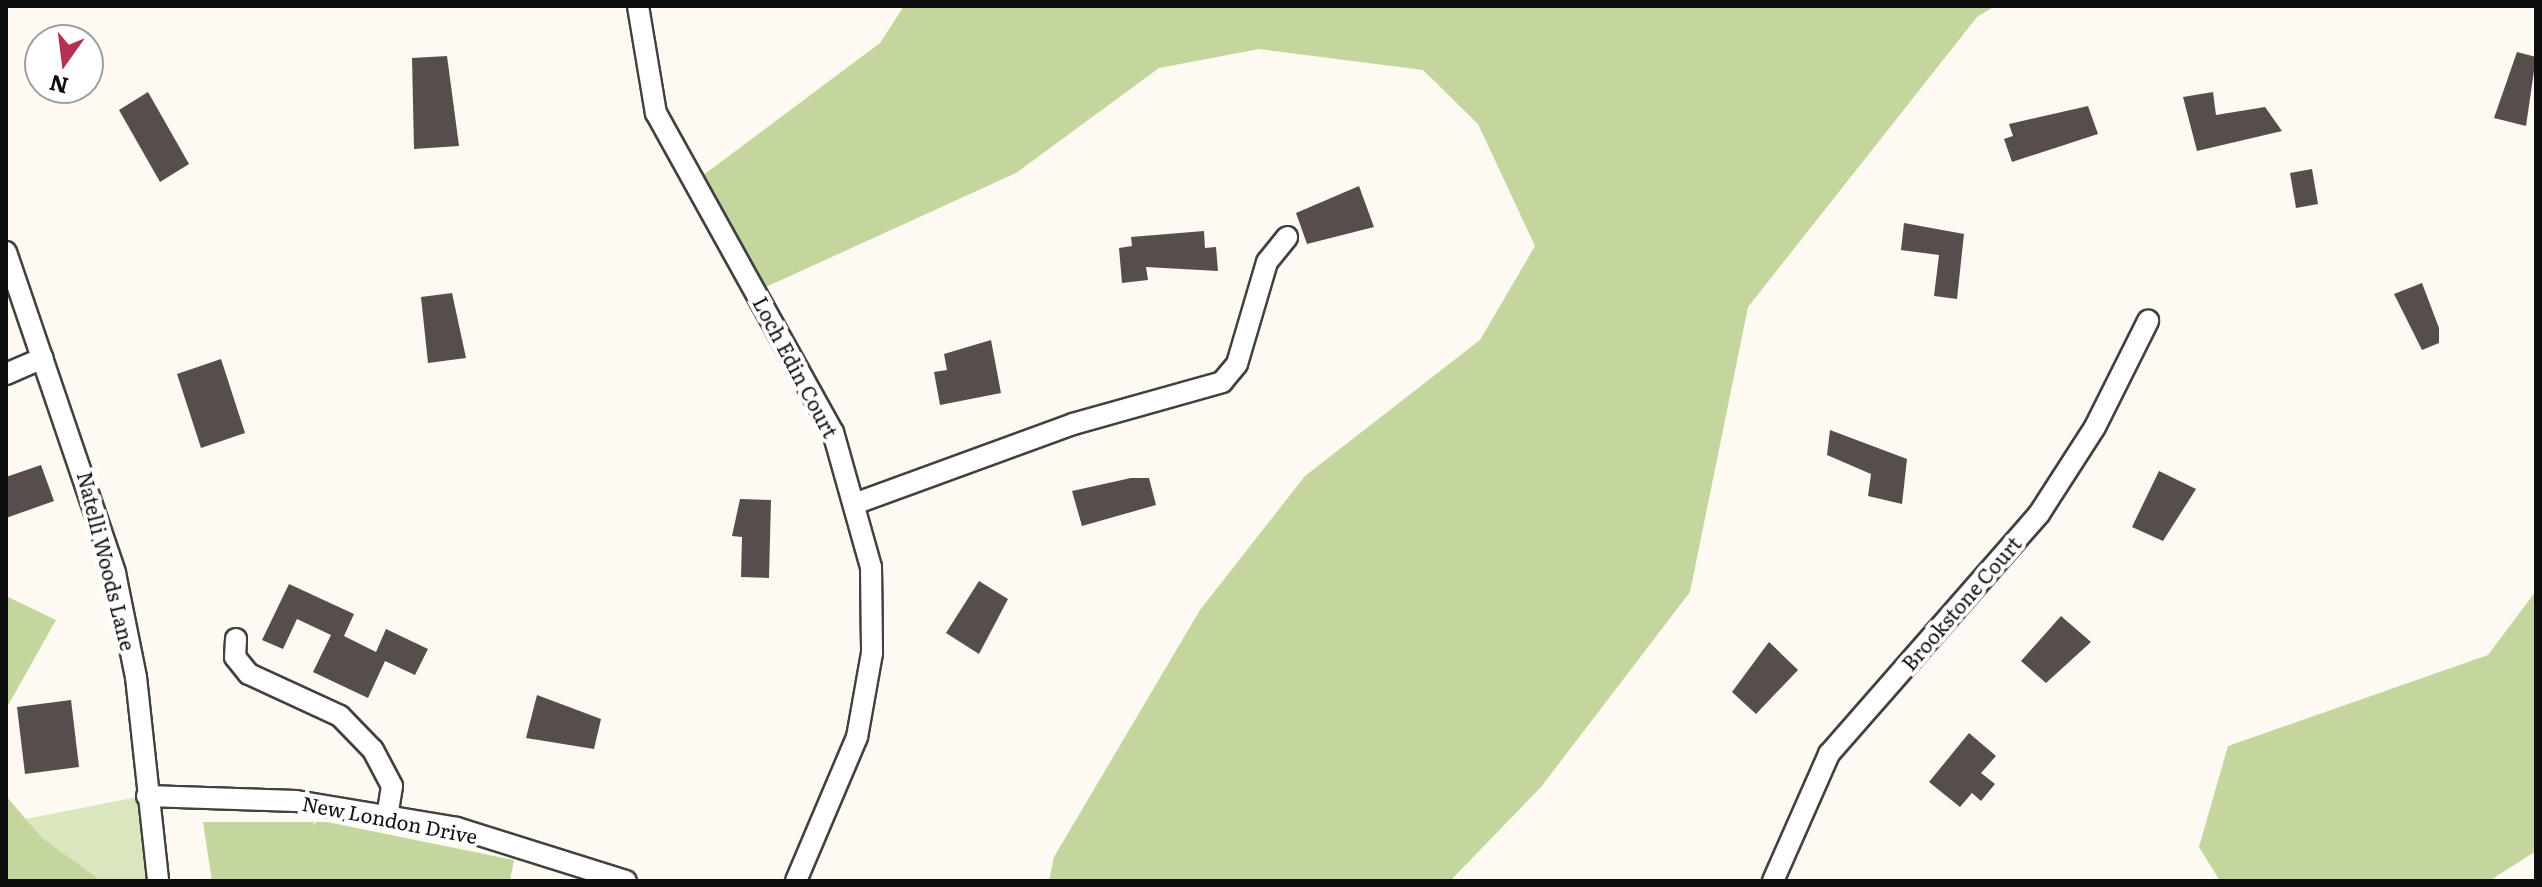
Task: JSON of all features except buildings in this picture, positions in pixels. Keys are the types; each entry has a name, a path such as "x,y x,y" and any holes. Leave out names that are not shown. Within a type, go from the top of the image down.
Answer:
{"street":[{"name":"Loch Edin Court","path":"638,6 656,113 833,432 857,503 871,567 872,653 857,737 796,881"},
{"path":"857,503 1073,424 1214,386 1237,364 1256,287 1287,237"},
{"name":"Natelli Woods Lane","path":"6,252 115,573 136,677 158,881"},
{"name":"Brookstone Court","path":"1773,881 1829,754 2039,514 2095,427 2148,321"},
{"path":"6,374 43,358"},
{"path":"236,639 235,657 249,674 340,716 373,750 392,786 387,816"},
{"name":"New London Drive","path":"147,796 296,801 457,828 626,881"}],"green space":[{"path":"904,6 1995,6 1977,17 1748,307 1690,592 1541,787 1450,881 1049,881 1054,857 1200,610 1305,476 1480,340 1535,246 1478,124 1423,70 1259,49 1159,68 1016,173 755,292 694,182 880,43"},
{"path":"2536,591 2536,851 2489,881 2220,881 2199,847 2228,746 2488,655"},
{"path":"6,596 56,620 6,709"},
{"path":"6,796 42,838 101,881 6,881"},
{"path":"137,797 147,881 6,881 6,823"},
{"path":"203,822 327,822 514,860 510,881 212,881"}]}
